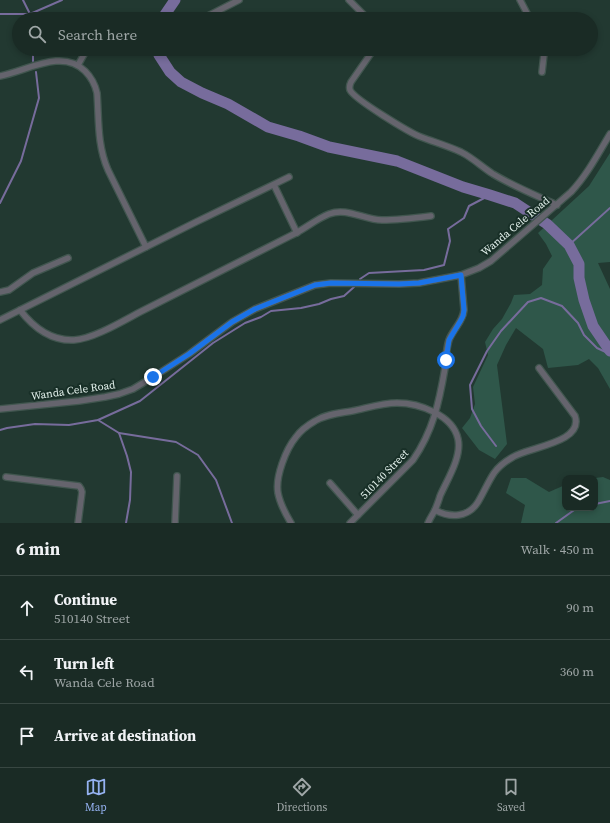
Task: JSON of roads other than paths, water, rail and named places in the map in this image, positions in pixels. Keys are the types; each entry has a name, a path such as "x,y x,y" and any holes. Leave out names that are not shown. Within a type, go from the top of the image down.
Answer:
{"street":[{"path":"214,12 239,0"},
{"path":"350,0 361,12"},
{"path":"520,0 526,12"},
{"path":"78,65 83,56"},
{"path":"369,56 350,87 350,91 365,105 419,137 461,152 493,174 557,205"},
{"path":"542,72 544,56"},
{"path":"0,76 55,61 69,62 78,65 88,74 95,85 100,147 104,160 146,247"},
{"name":"Wanda Cele Road","path":"0,408 105,398 133,389 189,354 232,322 255,309 315,285 331,283 412,283 461,275 479,268 491,261 571,192 589,170 610,134"},
{"path":"0,320 289,177"},
{"path":"274,185 298,233"},
{"path":"20,310 27,319 48,334 66,340 82,338 90,336 120,322 298,233 329,214 338,211 346,212 374,220 431,216"},
{"path":"0,292 9,290 33,273 68,258"},
{"name":"510140 Street","path":"350,523 413,460 429,433 436,413 449,340 463,316 464,310 461,275"},
{"path":"435,510 442,514 452,516 460,515 470,510 477,504 495,471 503,463 513,456 566,437 576,426 575,416 539,368"},
{"path":"291,523 281,504 277,480 288,451 296,437 316,420 331,415 397,403 409,404 436,413 452,425 459,440 458,452 453,468 428,523"},
{"path":"175,523 177,476"},
{"path":"6,477 79,486 82,492 78,523"},
{"path":"330,483 358,515"}],"waterway":[{"path":"23,0 29,12"},
{"path":"35,12 62,0"},
{"path":"167,12 175,0"},
{"path":"0,14 12,14"},
{"path":"33,56 33,61"},
{"path":"160,56 170,72 181,82 228,104 268,127 329,147 397,161 463,187 515,203 547,224 569,245 579,264 579,278 584,300 593,326 610,351"},
{"path":"0,203 21,161 39,98 36,72"},
{"path":"360,279 369,273 424,270 444,265 450,241 448,229 464,218 469,206 490,195"},
{"path":"569,245 610,208"},
{"path":"0,430 35,424 69,425 98,420 140,401 213,343 245,323 261,317 271,311 301,308 344,296 354,287"},
{"path":"496,446 481,426 472,409 470,385 487,351 501,331 528,302 541,298 562,306 578,323 584,335 597,348 610,354"},
{"path":"98,420 119,433 176,442 198,455 216,480 232,523"},
{"path":"119,433 131,472 130,500 126,523"},
{"path":"598,503 610,501"},
{"path":"556,523 573,511"}]}
